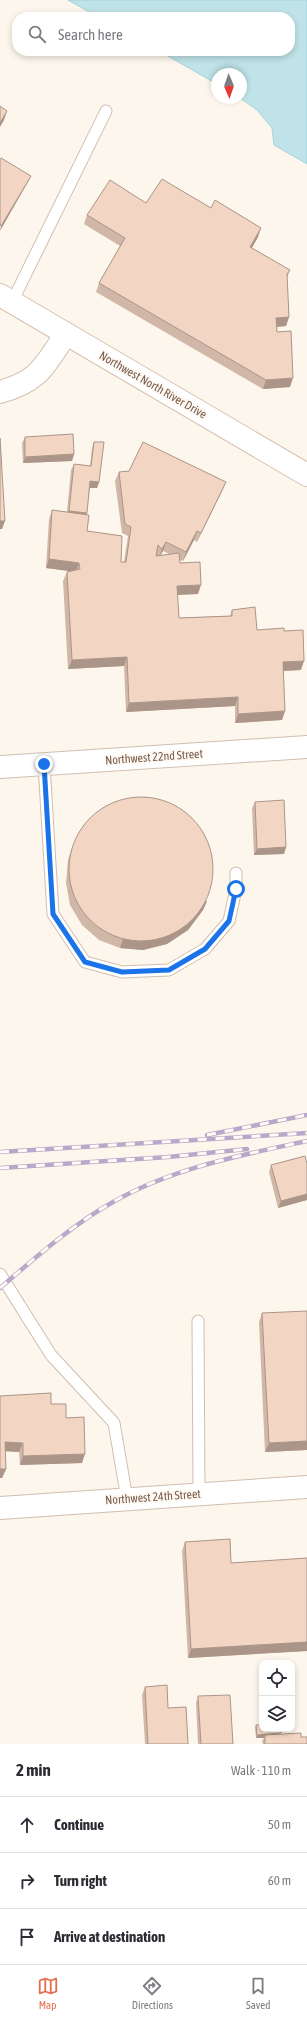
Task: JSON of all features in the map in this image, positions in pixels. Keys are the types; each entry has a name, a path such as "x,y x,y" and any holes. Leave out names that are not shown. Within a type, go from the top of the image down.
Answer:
{"street":[{"name":"Northwest North River Drive","path":"6,299 307,475"},
{"path":"0,392 28,382 38,374 66,334"},
{"name":"Northwest 22nd Street","path":"0,767 307,747"},
{"name":"Northwest 24th Street","path":"0,1508 307,1487"}],"lane":[{"path":"6,299 106,111"},
{"path":"44,764 53,914 85,962 122,972 169,970 205,949 229,921 236,889 236,873"},
{"path":"0,1274 51,1355 114,1423 127,1499"},
{"path":"198,1321 199,1494"}],"water":[{"path":"68,0 307,0 307,164 274,145 272,128 257,110 247,103 247,68 211,68 211,81 168,56 295,56 295,12 89,12"}],"building":[{"path":"0,106 7,111 0,123"},
{"path":"1,158 31,176 1,226 0,160"},
{"path":"162,179 211,208 215,200 261,228 250,247 290,270 287,274 289,317 276,318 277,332 291,331 293,378 266,380 99,283 125,238 87,215 110,180 146,203"},
{"path":"73,434 74,454 25,457 25,437"},
{"path":"0,438 5,521 0,521"},
{"path":"94,442 104,442 99,482 90,481 87,513 69,511 74,464 91,466"},
{"path":"143,442 226,482 201,533 197,531 186,552 166,542 162,549 158,545 156,556 179,553 180,563 200,562 201,585 177,586 179,618 232,616 232,610 255,607 257,630 284,628 284,631 303,630 304,661 283,662 285,711 238,714 238,697 129,703 127,657 72,660 67,572 80,569 79,563 49,559 52,510 89,515 87,531 122,536 121,562 126,562 131,527 125,524 119,472 129,471"},
{"path":"134,797 148,797 162,800 181,809 197,823 210,848 213,869 212,883 207,897 197,915 187,925 162,938 148,941 134,941 120,938 101,929 85,915 72,890 69,876 69,862 72,848 81,829 95,813 120,800"},
{"path":"284,800 286,847 257,849 255,802"},
{"path":"305,1156 307,1164 307,1194 281,1201 271,1165"},
{"path":"307,1311 307,1441 269,1443 262,1313"},
{"path":"51,1393 51,1404 66,1404 66,1418 84,1417 85,1454 23,1456 23,1443 5,1442 6,1469 0,1469 0,1396"},
{"path":"230,1539 231,1563 307,1558 307,1642 191,1649 185,1542"},
{"path":"167,1685 168,1708 186,1707 188,1744 148,1744 145,1687"},
{"path":"230,1695 233,1744 201,1744 198,1696"},
{"path":"256,1725 259,1725 259,1732 281,1732 281,1733 257,1735"},
{"path":"301,1733 301,1737 307,1737 307,1744 265,1744 265,1735"}],"railway":[{"path":"207,1135 307,1115"},
{"path":"0,1152 307,1133"},
{"path":"0,1288 69,1231 98,1211 136,1190 183,1171 233,1157 307,1141"},
{"path":"0,1168 168,1157 247,1149"}],"route":[{"path":"44,764 53,914 85,962 122,972 169,970 205,949 229,921 236,889"}]}
